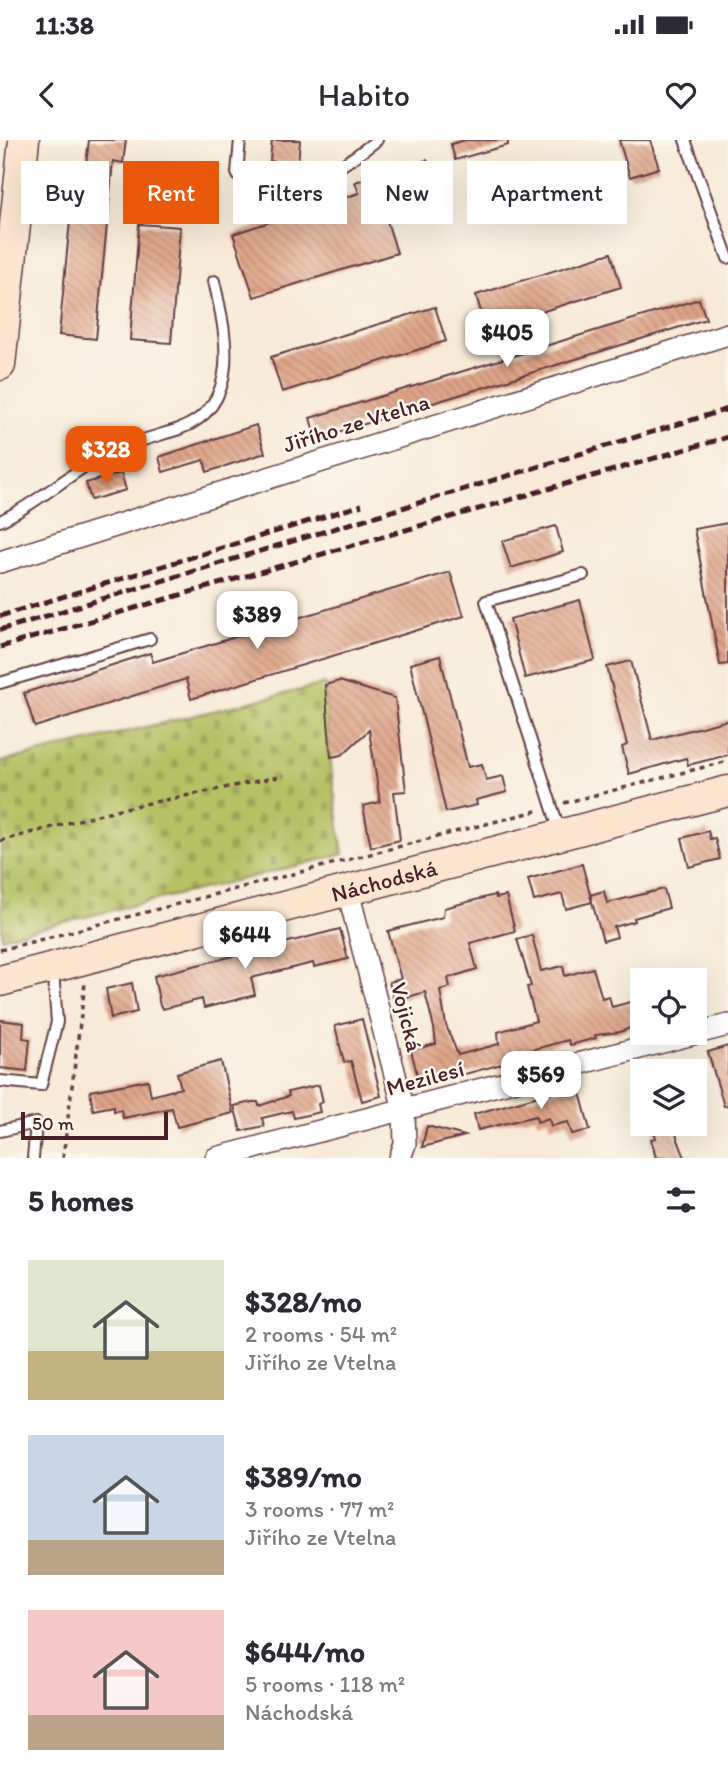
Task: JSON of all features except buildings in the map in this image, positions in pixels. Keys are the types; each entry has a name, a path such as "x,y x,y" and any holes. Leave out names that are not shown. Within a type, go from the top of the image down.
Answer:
{"main road":[{"path":"0,365 24,140"},
{"name":"Náchodská","path":"0,981 728,792"}],"street":[{"name":"Jiřího ze Vtelna","path":"0,562 728,334"},
{"name":"Vojická","path":"348,891 404,1111 405,1144 400,1158"},
{"name":"Mezilesí","path":"216,1158 728,1025"}],"lane":[{"path":"240,140 237,173 246,189 267,197 284,196 347,163 377,140"},
{"path":"685,140 728,258"},
{"path":"0,520 99,458 142,438 178,429 199,419 215,401 227,368 224,322 214,281"},
{"path":"561,835 486,601 583,575"},
{"path":"0,683 150,639"},
{"path":"0,1081 41,1085 57,1022 52,968"},
{"path":"0,1131 36,1123 33,1158"}],"path":[{"path":"0,950 728,761"},
{"path":"0,841 121,809 283,776"},
{"path":"62,1158 86,981"}],"green space":[{"path":"325,684 332,777 343,854 2,938 0,762"}],"railway":[{"path":"0,630 728,409"},
{"path":"0,647 728,437"},
{"path":"0,616 362,505"}]}
